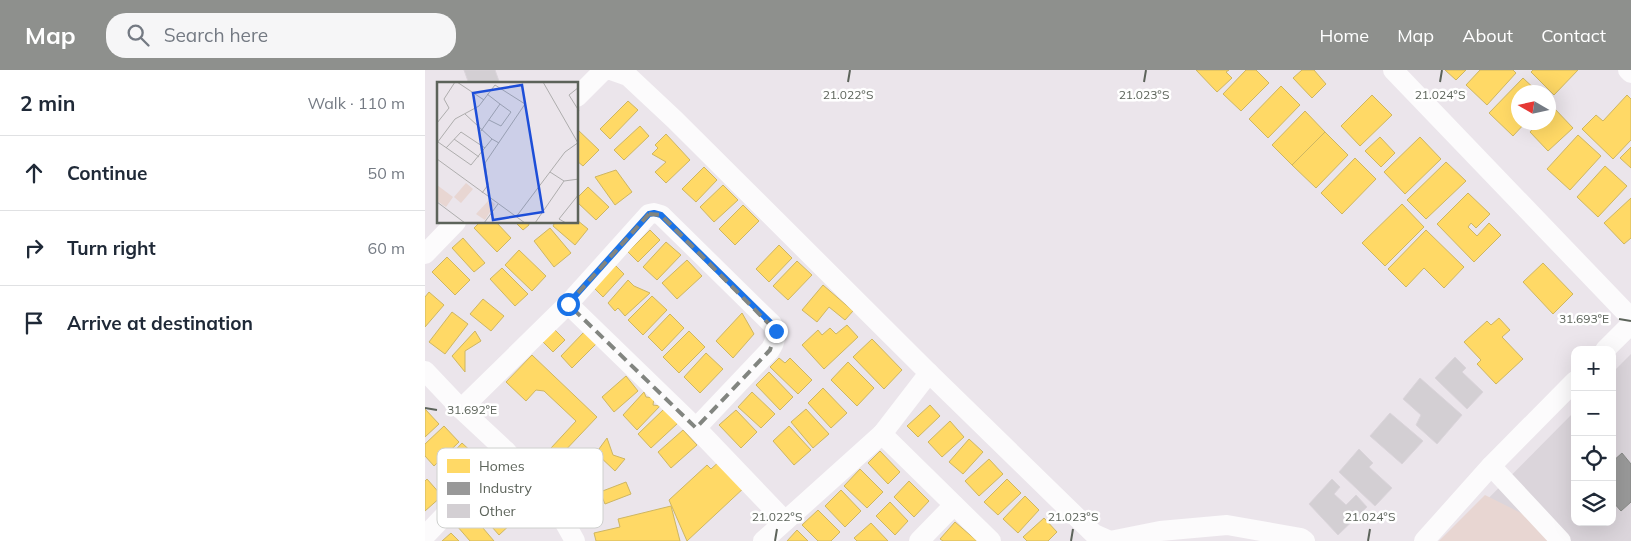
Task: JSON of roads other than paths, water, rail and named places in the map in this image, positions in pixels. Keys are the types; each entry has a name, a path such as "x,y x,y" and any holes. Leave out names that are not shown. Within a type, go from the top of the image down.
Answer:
{"street":[{"path":"579,95 606,70"},
{"path":"611,70 629,76 675,120 929,374 1094,534 1110,541 1159,531 1227,525 1301,538 1305,541"},
{"path":"1393,70 1631,318"},
{"path":"1628,70 1631,73"},
{"path":"461,409 568,304 649,214 654,213 661,215 772,324 776,331 775,342 770,350 696,428"},
{"path":"425,254 453,224"},
{"path":"568,304 696,428 785,521"},
{"path":"1609,346 1631,324"},
{"path":"425,371 502,448"},
{"path":"763,541 882,434 929,374"},
{"path":"1424,541 1491,466 1571,384"},
{"path":"882,434 991,541"},
{"path":"1491,466 1561,541"},
{"path":"919,541 954,505"},
{"path":"425,536 437,523"},
{"path":"568,528 575,541"}]}
